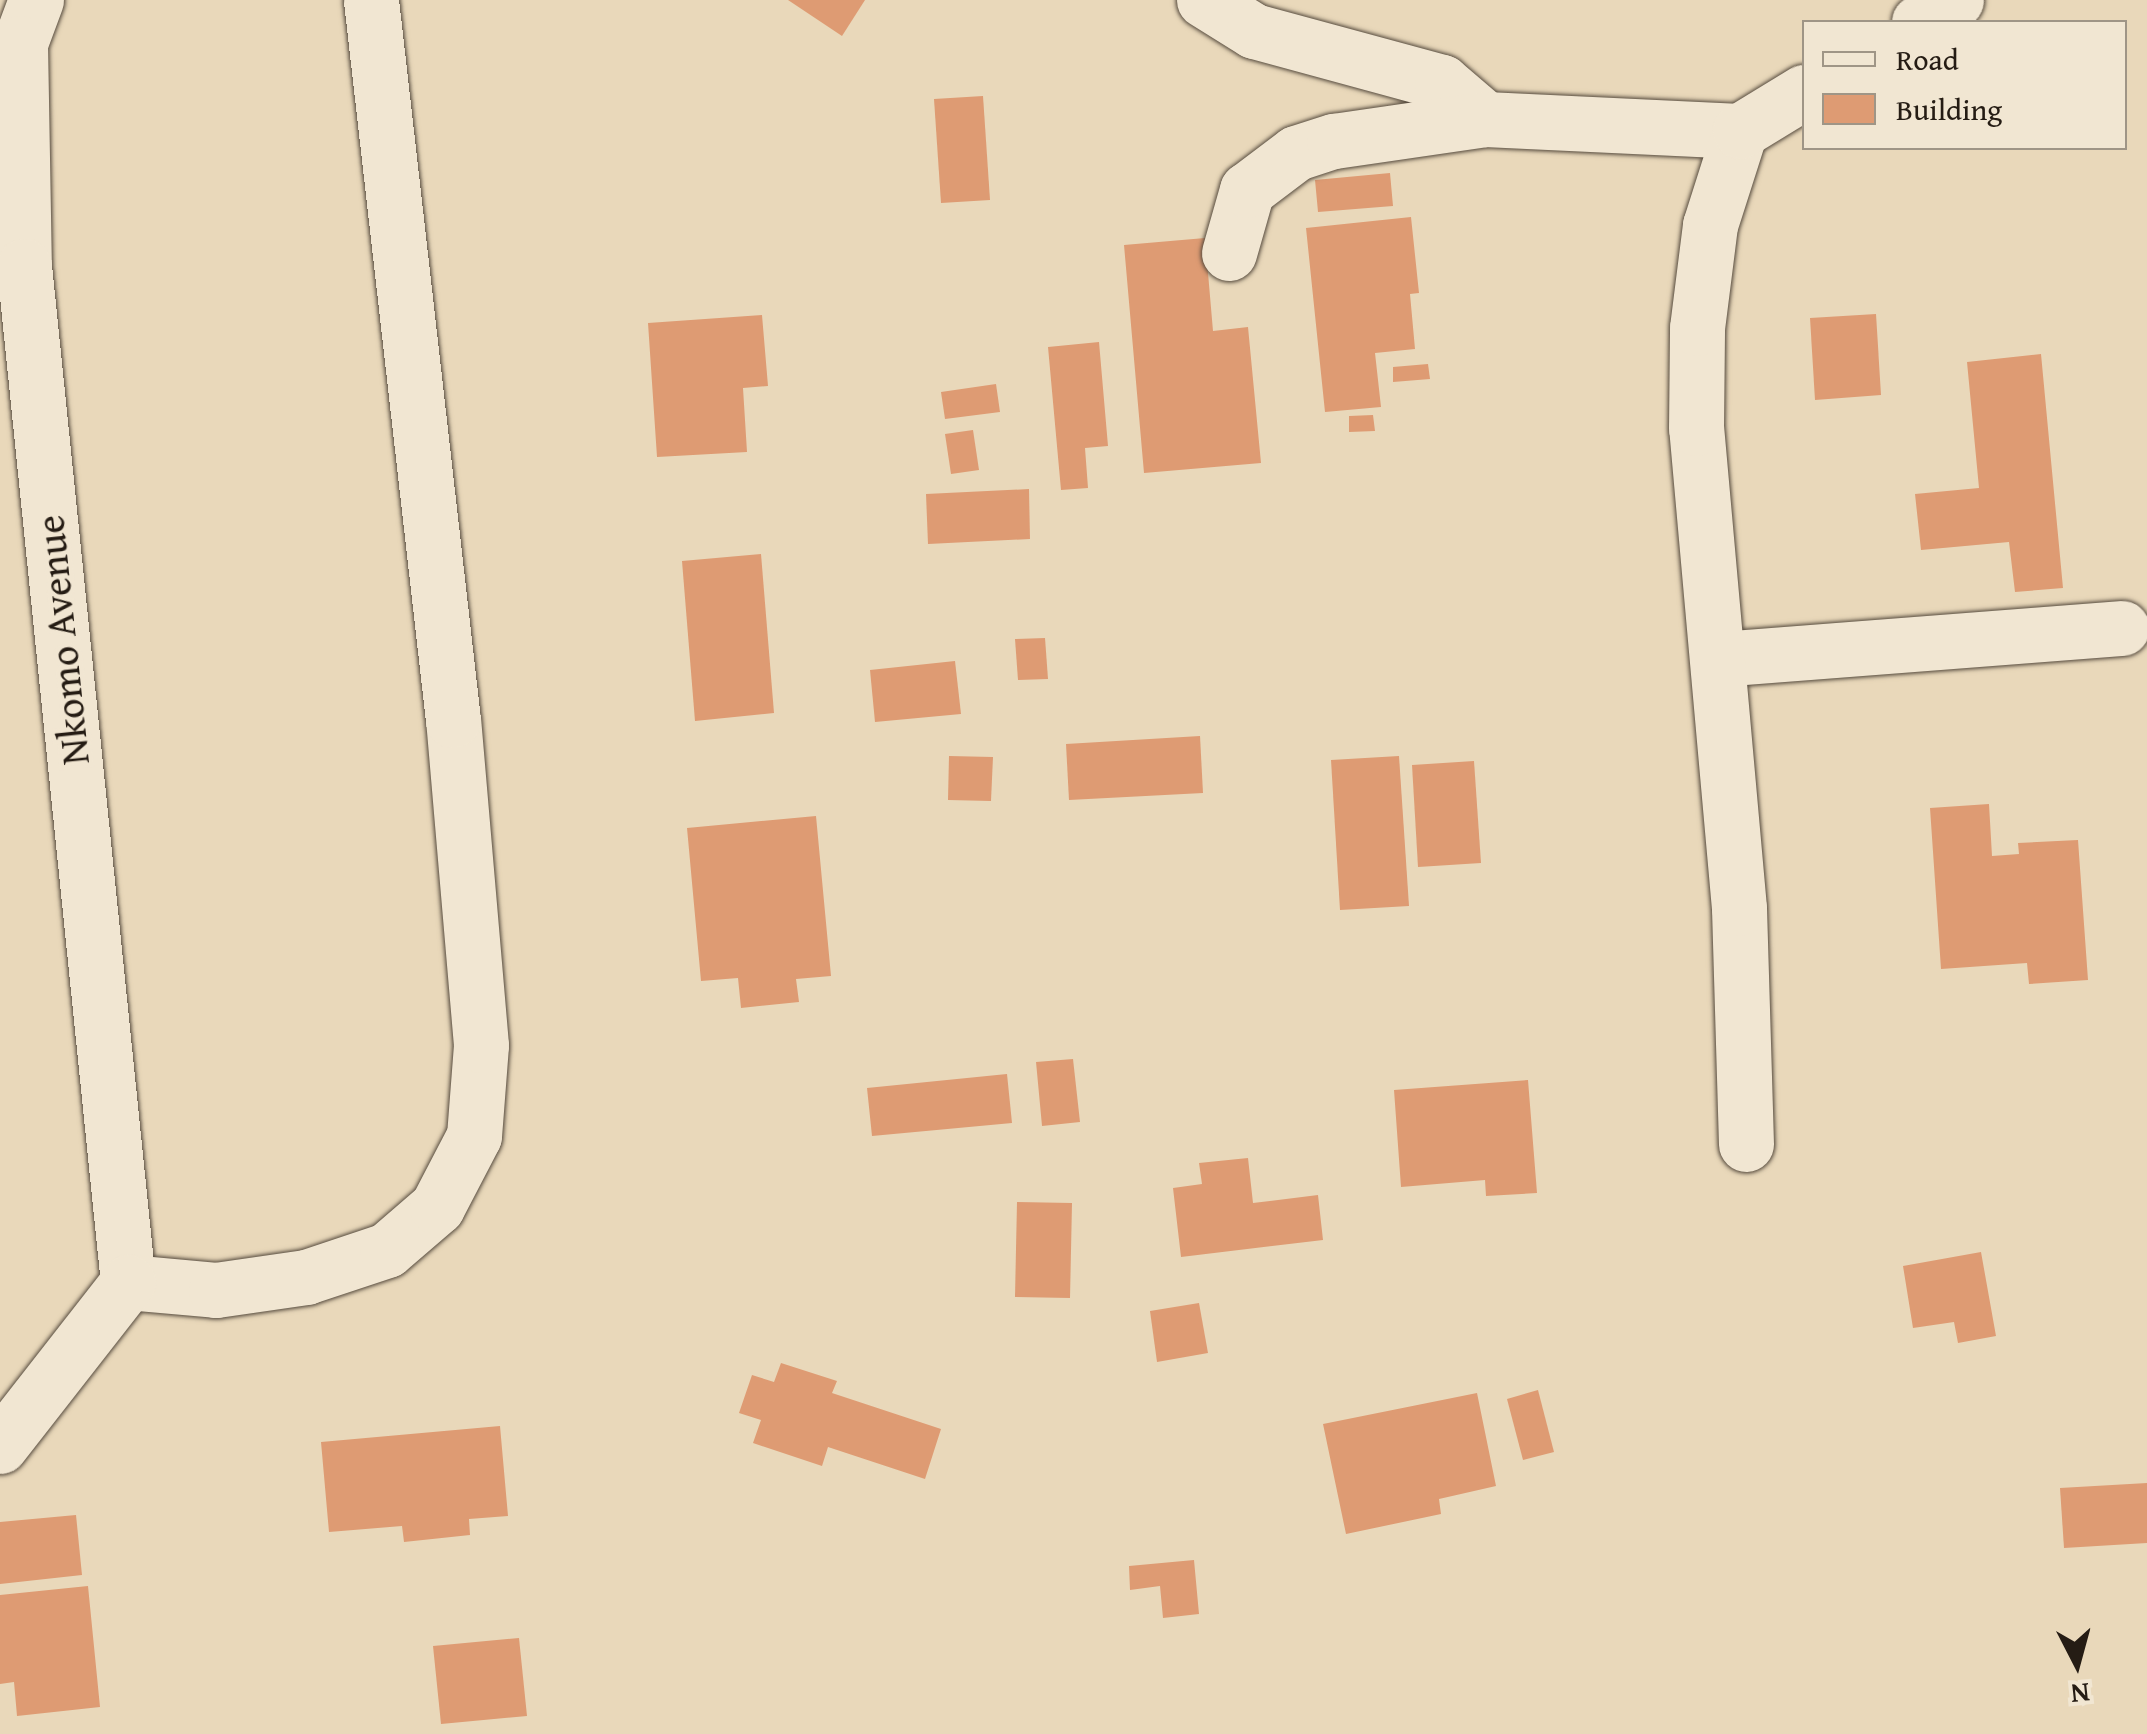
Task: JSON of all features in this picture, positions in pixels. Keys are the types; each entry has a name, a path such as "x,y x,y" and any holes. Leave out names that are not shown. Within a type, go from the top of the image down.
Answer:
{"street":[{"name":"Nkomo Avenue","path":"36,0 20,43 24,266 128,1282"},
{"path":"0,1446 128,1282 216,1290 306,1277 388,1250 437,1208 474,1136 482,1046 453,720 372,0"},
{"path":"1204,0 1254,31 1442,82 1485,119"},
{"path":"1922,20 1956,0"},
{"path":"1229,253 1247,190 1296,153 1485,119 1740,132 1802,93"},
{"path":"1740,132 1710,225 1697,328 1696,428 1739,908 1746,1144"},
{"path":"1719,659 2122,628"}],"building":[{"path":"788,0 865,0 842,36"},
{"path":"983,96 990,200 941,203 934,99"},
{"path":"1390,173 1393,206 1318,212 1315,180"},
{"path":"1411,217 1419,293 1410,294 1415,349 1375,353 1381,407 1325,412 1306,228"},
{"path":"1205,238 1213,331 1248,327 1261,463 1144,473 1124,245"},
{"path":"1876,314 1881,395 1815,400 1810,318"},
{"path":"762,315 768,386 743,388 747,452 657,457 648,323"},
{"path":"1099,342 1108,446 1085,448 1088,488 1061,490 1048,347"},
{"path":"2041,354 2063,588 2015,592 2009,542 1921,550 1915,494 1979,488 1967,362"},
{"path":"1428,364 1430,379 1393,382 1393,367"},
{"path":"996,384 1000,412 945,419 941,392"},
{"path":"1373,415 1375,431 1349,432 1349,416"},
{"path":"973,430 979,470 951,474 945,434"},
{"path":"1029,489 1030,539 928,544 926,494"},
{"path":"761,554 774,713 695,721 682,561"},
{"path":"1045,638 1048,679 1018,680 1015,639"},
{"path":"955,661 961,714 875,722 870,670"},
{"path":"1200,736 1203,793 1069,800 1066,744"},
{"path":"949,756 993,757 991,801 948,800"},
{"path":"1399,756 1409,906 1340,910 1331,760"},
{"path":"1474,761 1481,863 1418,867 1412,765"},
{"path":"1989,804 1992,856 2019,854 2018,843 2078,840 2088,980 2029,984 2027,963 1941,969 1930,808"},
{"path":"816,816 831,976 796,979 799,1002 741,1008 738,978 701,981 687,828"},
{"path":"1073,1059 1080,1122 1042,1126 1036,1062"},
{"path":"1007,1074 1012,1123 872,1136 867,1088"},
{"path":"1528,1080 1537,1193 1486,1196 1485,1180 1401,1187 1394,1090"},
{"path":"1248,1158 1253,1203 1318,1195 1323,1240 1181,1257 1173,1188 1202,1184 1199,1163"},
{"path":"1017,1202 1072,1203 1070,1298 1015,1297"},
{"path":"1981,1252 1996,1336 1958,1343 1954,1322 1913,1328 1903,1266"},
{"path":"1199,1303 1208,1353 1157,1362 1150,1311"},
{"path":"781,1363 837,1381 832,1393 941,1429 925,1479 828,1447 822,1466 753,1443 761,1420 739,1413 752,1375 774,1382"},
{"path":"1538,1390 1554,1452 1523,1460 1507,1399"},
{"path":"1477,1393 1496,1486 1439,1499 1441,1514 1346,1534 1323,1424"},
{"path":"500,1426 508,1516 469,1519 470,1535 404,1542 402,1526 329,1532 321,1442"},
{"path":"2147,1483 2147,1543 2064,1548 2060,1488"},
{"path":"76,1515 82,1575 0,1584 0,1522"},
{"path":"1194,1560 1199,1614 1163,1618 1160,1586 1130,1590 1129,1566"},
{"path":"88,1586 100,1707 17,1716 14,1682 0,1684 0,1595"},
{"path":"519,1638 527,1716 441,1724 433,1646"}]}
